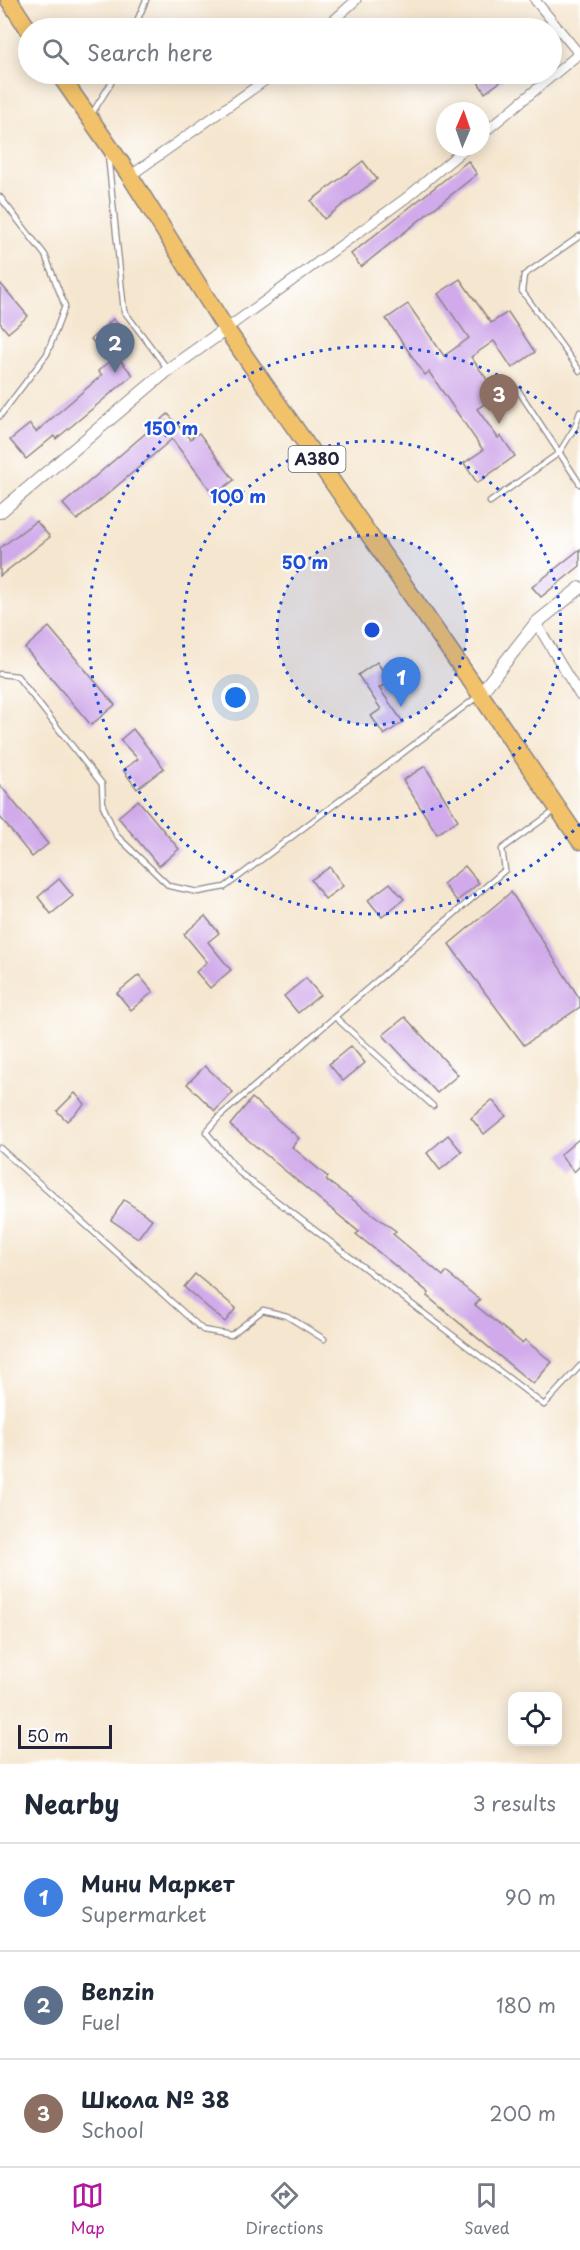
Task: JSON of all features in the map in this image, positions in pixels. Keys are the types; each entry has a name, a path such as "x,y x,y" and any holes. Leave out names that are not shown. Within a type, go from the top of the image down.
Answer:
{"highway":[{"path":"9,0 21,18"},
{"name":"A380","path":"66,84 130,176 226,329 580,841"}],"street":[{"path":"336,18 356,0"},
{"path":"535,0 550,18"},
{"path":"562,32 580,54 562,69"},
{"path":"130,176 260,84"},
{"path":"490,128 543,84"},
{"path":"0,512 168,370 406,198 456,156"},
{"path":"480,694 536,623 580,588"},
{"path":"536,623 580,696"}],"lane":[{"path":"138,18 146,0"},
{"path":"89,117 110,84"},
{"path":"106,143 124,311 168,370"},
{"path":"0,197 45,255 65,306 47,354 0,416"},
{"path":"580,236 524,275 522,291 580,371"},
{"path":"518,390 580,484"},
{"path":"490,502 559,453 575,427 580,412"},
{"path":"0,674 17,676 102,784 103,806 116,836 169,886 198,892 225,887 480,694"},
{"path":"558,809 502,849 505,870 220,1116 206,1132 240,1173 544,1405 580,1366"},
{"path":"335,1017 433,1106"},
{"path":"0,1148 203,1330 231,1335 263,1310 287,1316 324,1339"}],"building":[{"path":"479,84 497,84 485,93"},
{"path":"363,161 377,179 324,219 311,201"},
{"path":"468,161 477,174 361,267 351,254"},
{"path":"460,279 491,323 508,312 535,352 512,368 494,341 471,357 498,395 477,409 498,438 501,436 515,456 477,483 464,463 483,450 429,372 425,375 386,319 408,304 444,356 469,338 438,294"},
{"path":"0,283 28,316 8,333 0,323"},
{"path":"113,319 124,331 101,351 91,339"},
{"path":"116,356 133,375 56,439 54,436 26,459 10,440 30,424 36,432 102,375 98,371"},
{"path":"168,414 190,439 199,433 234,480 214,495 172,439 77,520 63,504"},
{"path":"36,521 50,537 0,576 0,548"},
{"path":"580,549 580,566 541,597 532,587"},
{"path":"49,627 115,705 91,725 25,648"},
{"path":"377,662 390,681 379,688 403,722 384,735 371,716 381,709 358,675"},
{"path":"133,729 164,768 137,789 123,770 138,759 120,740"},
{"path":"425,766 458,820 437,834 403,780"},
{"path":"0,785 48,844 32,857 0,817"},
{"path":"138,800 179,849 159,866 118,817"},
{"path":"465,866 479,883 457,901 443,884"},
{"path":"330,867 343,886 325,899 311,880"},
{"path":"59,879 73,896 51,914 38,897"},
{"path":"390,883 404,899 382,917 368,900"},
{"path":"511,892 580,999 580,1007 524,1045 449,944"},
{"path":"205,916 219,933 208,942 231,970 210,988 196,972 207,962 184,934"},
{"path":"139,975 153,992 131,1010 117,993"},
{"path":"306,978 320,995 298,1013 284,996"},
{"path":"405,1017 458,1075 437,1093 383,1035"},
{"path":"351,1046 365,1063 343,1081 329,1064"},
{"path":"205,1066 233,1092 215,1111 187,1084"},
{"path":"75,1093 85,1104 67,1121 57,1111"},
{"path":"252,1098 299,1138 292,1147 328,1177 326,1180 396,1231 393,1234 443,1276 446,1272 480,1300 475,1305 522,1343 525,1340 552,1362 533,1384 427,1296 429,1293 356,1234 359,1232 230,1125"},
{"path":"492,1100 506,1116 484,1134 471,1118"},
{"path":"448,1135 462,1152 440,1170 427,1153"},
{"path":"580,1138 580,1166 574,1172 560,1155"},
{"path":"124,1200 152,1219 138,1238 111,1220"},
{"path":"195,1274 236,1308 225,1322 184,1287"}],"place":[{"name":"Benzin","path":"115,373"},
{"name":"Школа № 38","path":"499,424"},
{"name":"Мини Маркет","path":"401,707"}]}
